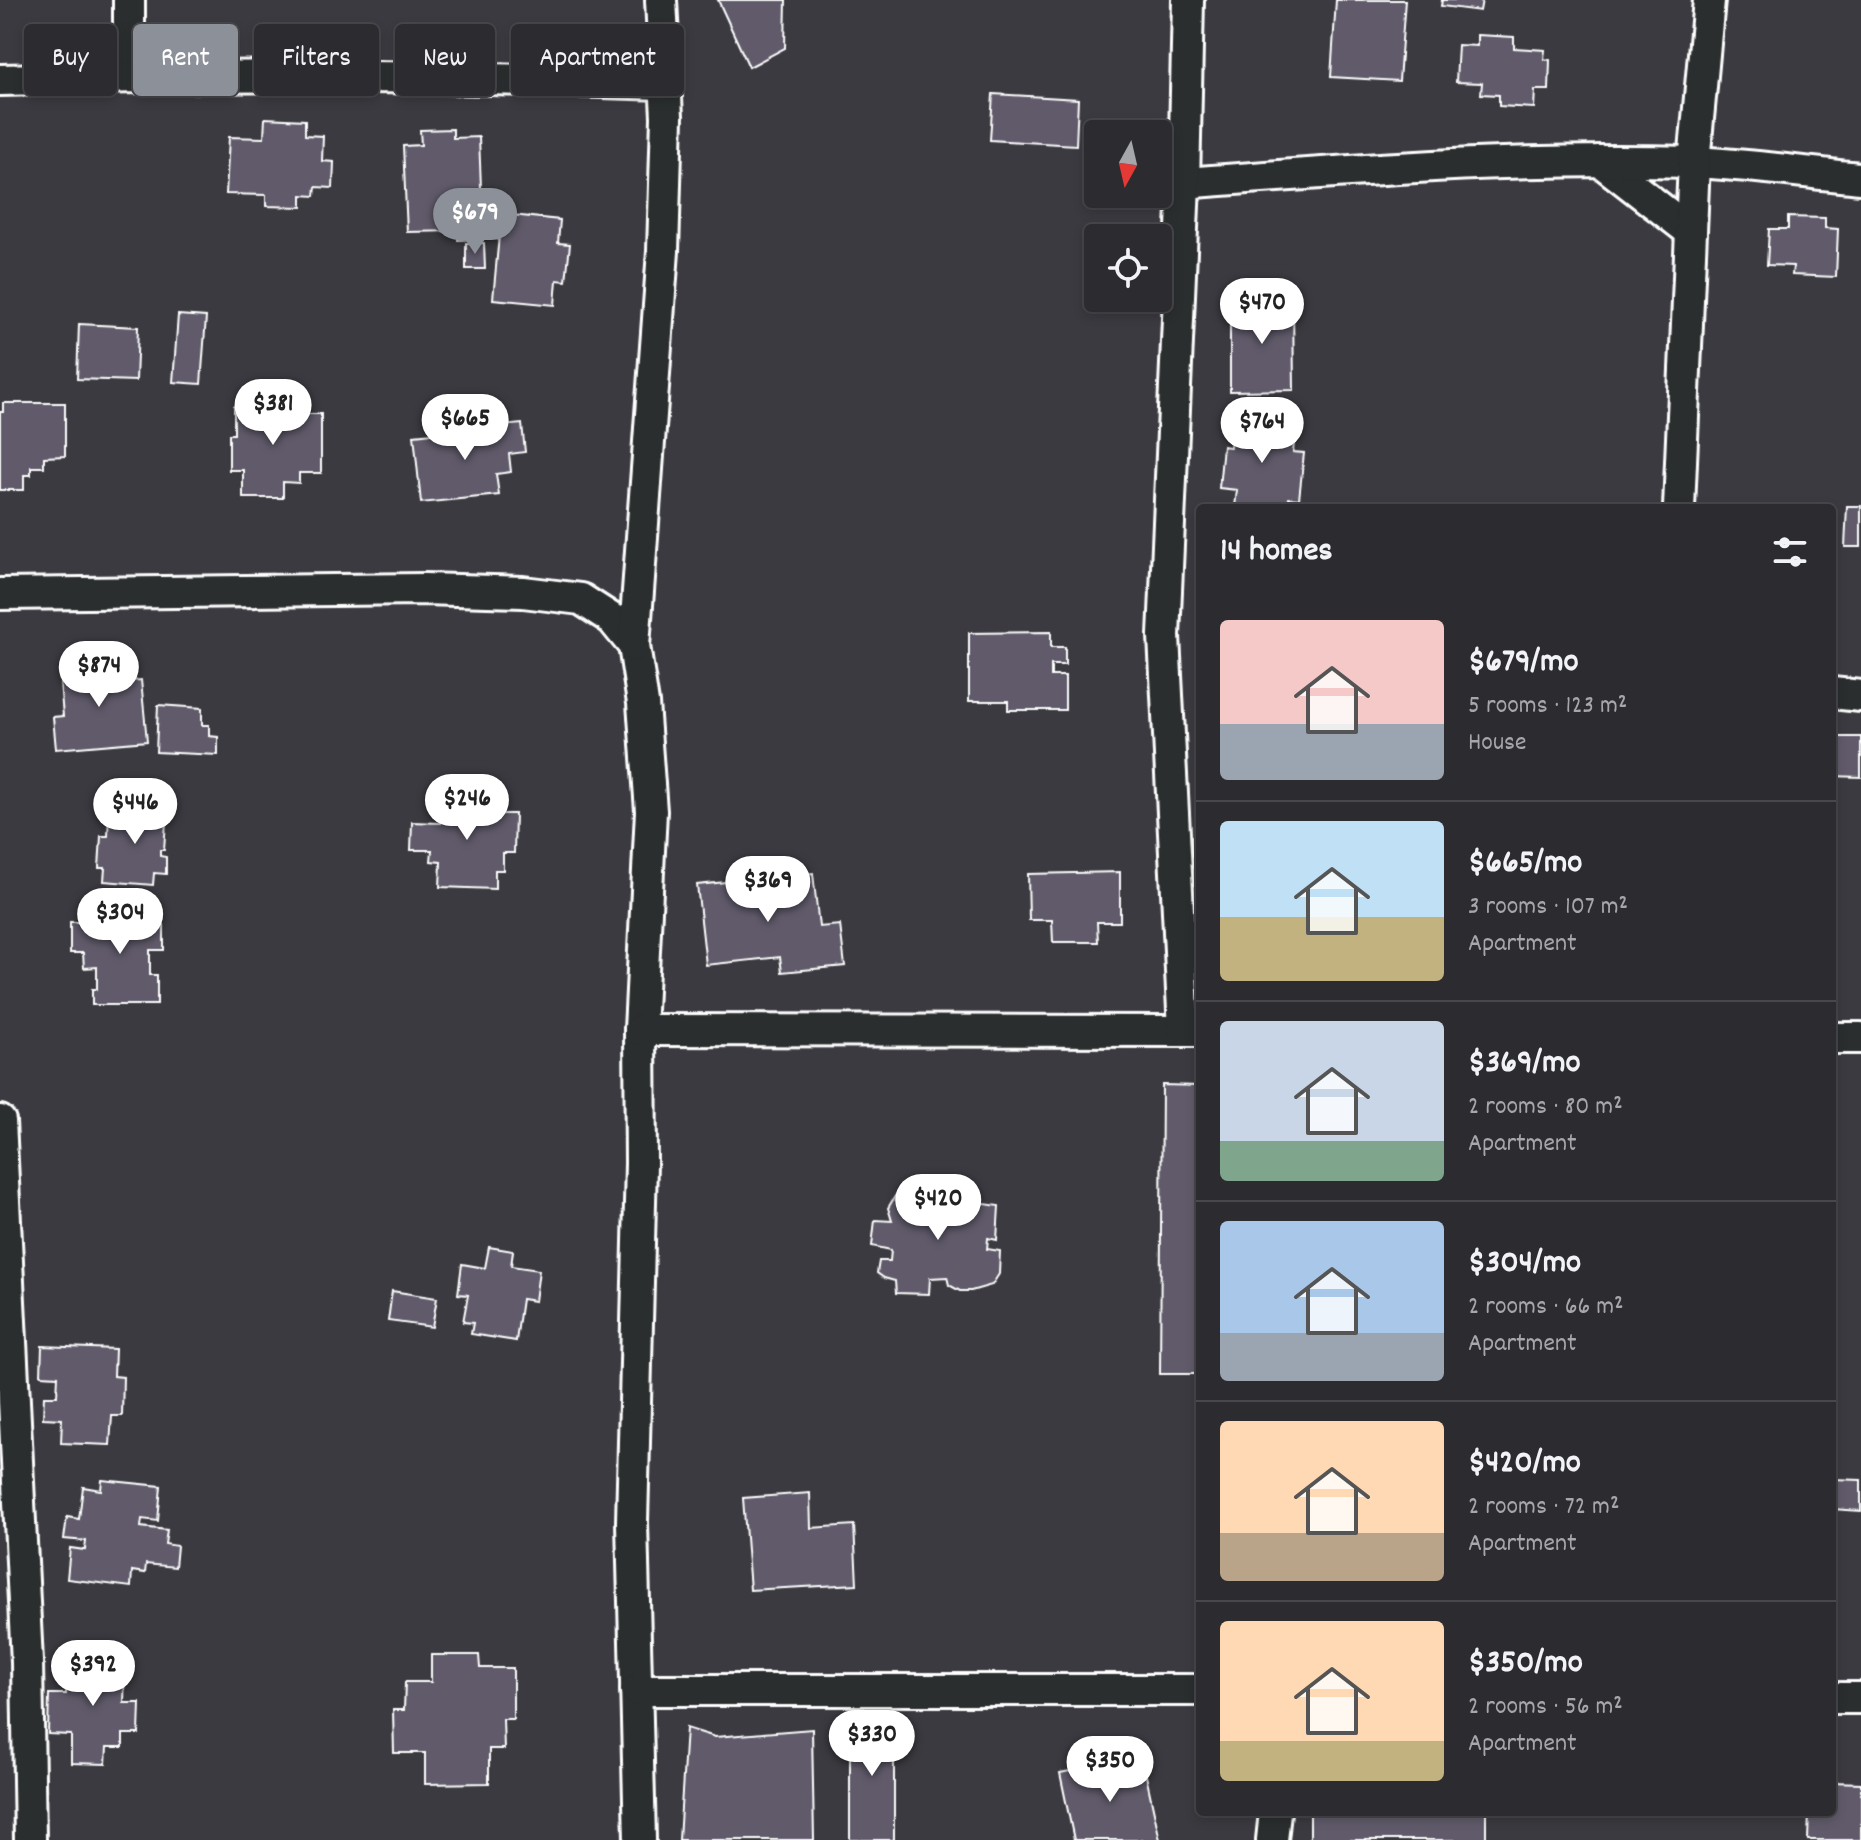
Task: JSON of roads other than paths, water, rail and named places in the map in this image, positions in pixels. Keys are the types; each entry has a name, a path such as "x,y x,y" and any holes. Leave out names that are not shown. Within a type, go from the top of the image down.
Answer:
{"street":[{"path":"129,0 129,76"},
{"path":"661,0 662,24"},
{"path":"640,1030 1192,1030 1164,636 1184,183 1188,0"},
{"path":"1679,504 1694,162 1709,0"},
{"path":"0,80 129,76 511,79"},
{"path":"640,1840 632,1522 641,1163 640,1030 651,811 643,703 634,646 659,315 667,117 665,96"},
{"path":"1184,183 1433,164 1600,161 1694,162 1861,178"},
{"path":"1600,161 1691,232"},
{"path":"0,594 424,589 523,592 581,599 612,619 634,646"},
{"path":"1836,693 1861,696"},
{"path":"1836,1038 1861,1038"},
{"path":"0,1121 14,1662 30,1840"},
{"path":"636,1690 1196,1690"},
{"path":"1836,1698 1861,1698"},
{"path":"1272,1840 1275,1816"}]}
